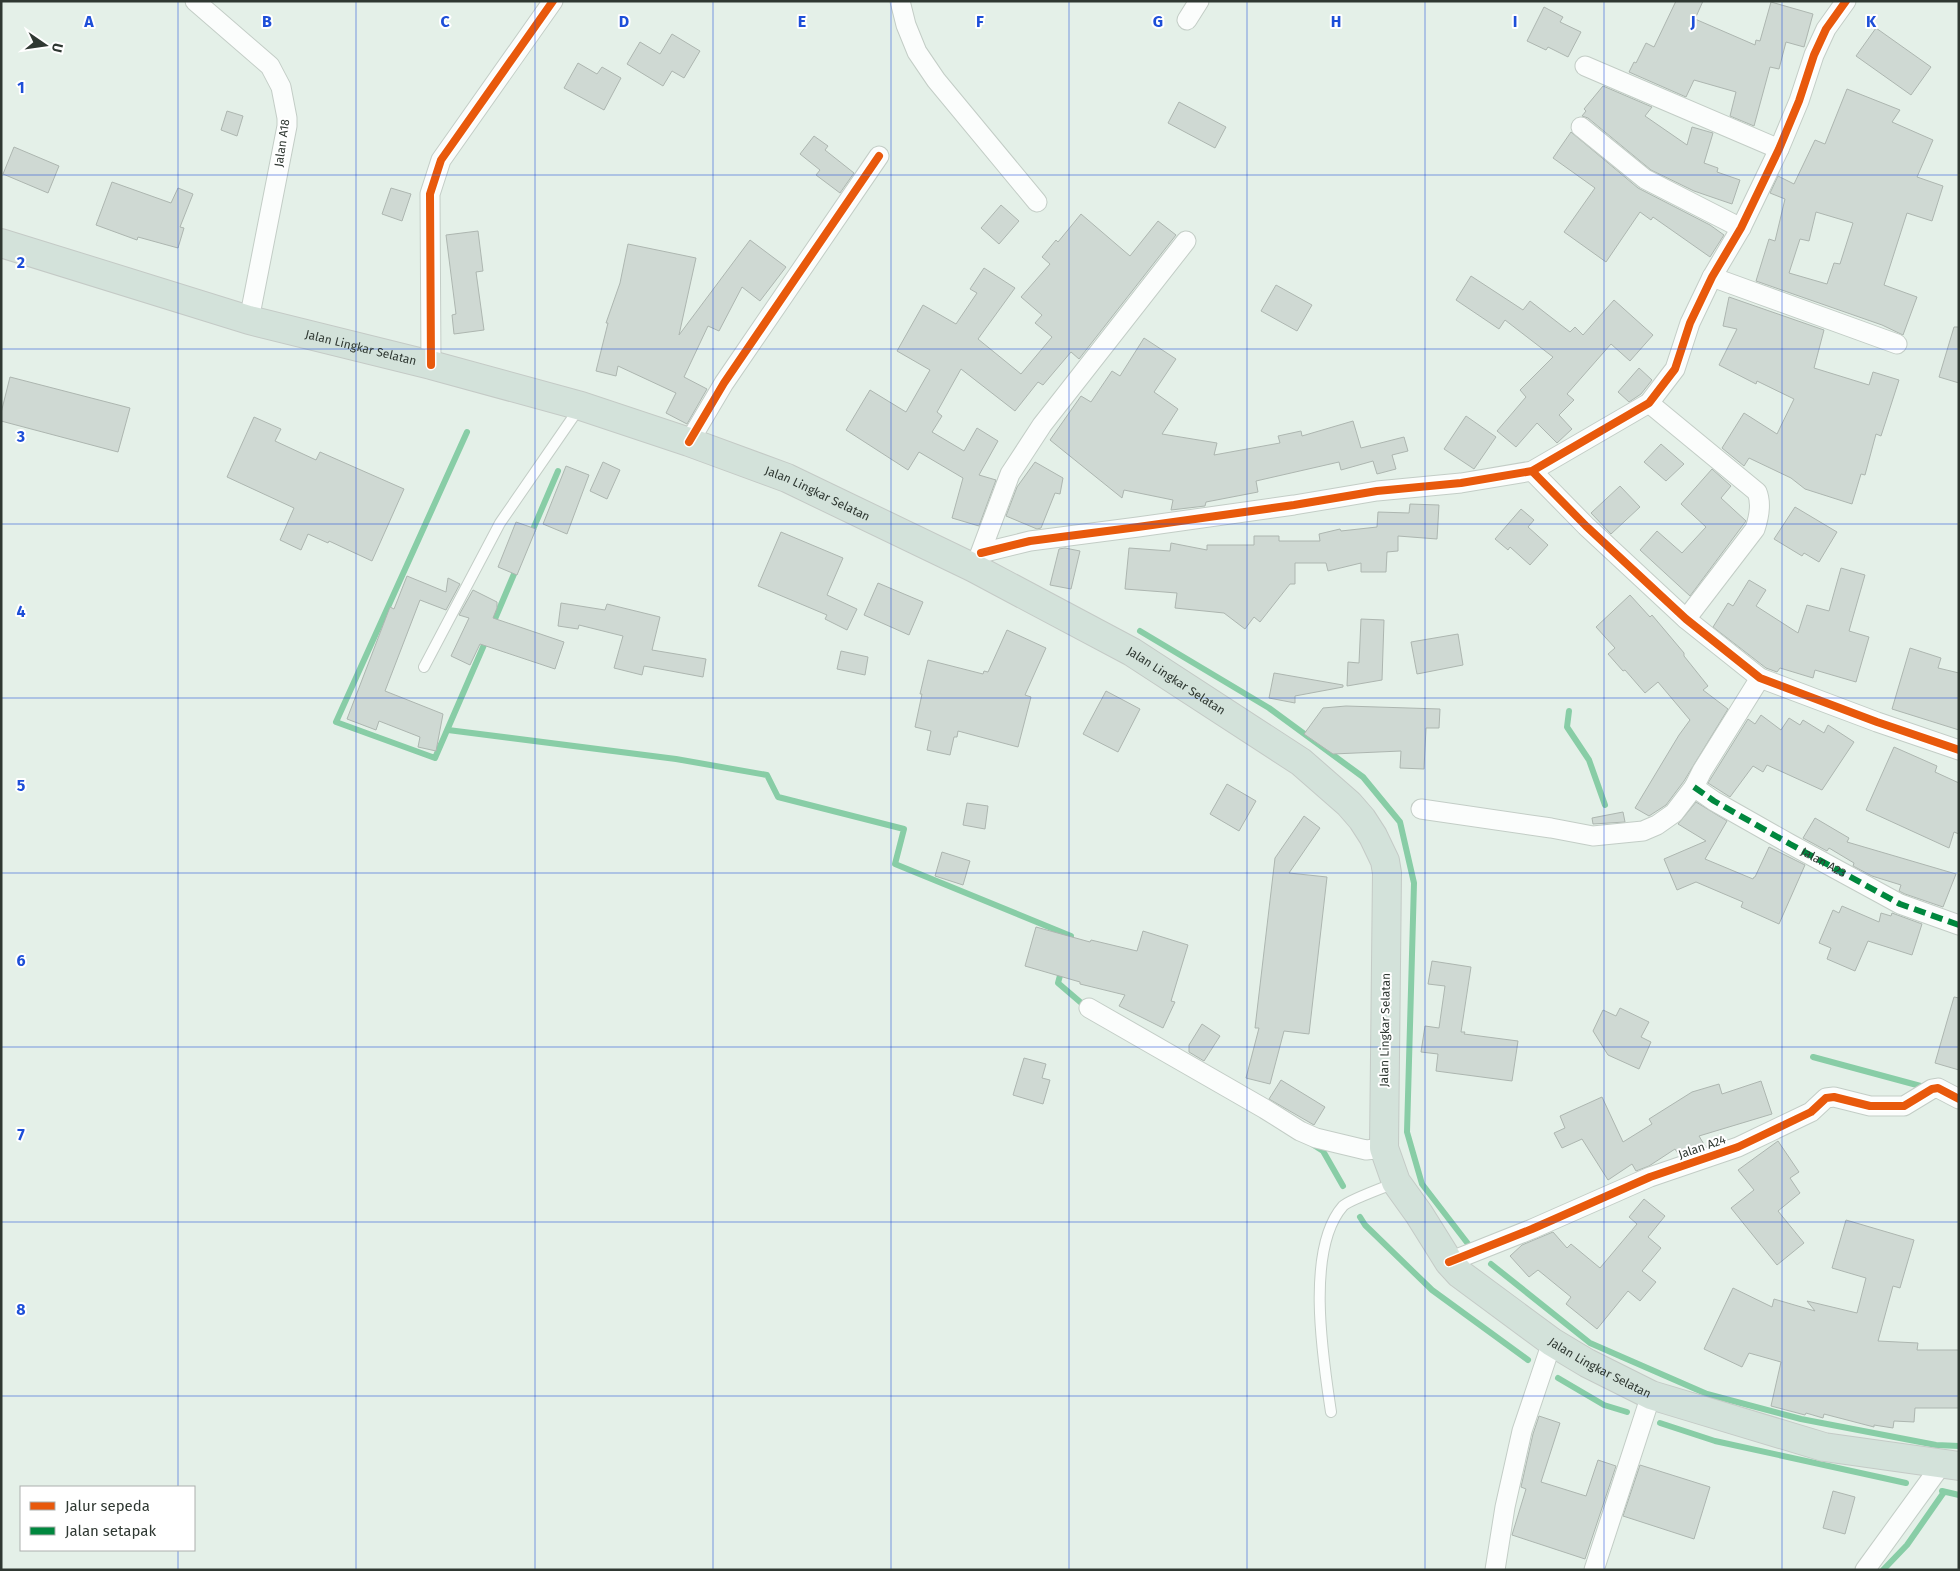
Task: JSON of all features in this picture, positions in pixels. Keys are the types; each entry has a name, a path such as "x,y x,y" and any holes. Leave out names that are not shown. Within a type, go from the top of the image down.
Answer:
{"highway":[{"name":"Jalan Lingkar Selatan","path":"1,243 249,320 431,365 581,406 688,442 787,478 978,560 1132,652 1301,762 1349,804 1373,836 1385,861 1387,873 1384,1148 1396,1182 1419,1214 1449,1262 1468,1280 1552,1342 1587,1363 1651,1395 1824,1447 1950,1465"}],"street":[{"name":"Jalan A18","path":"195,1 270,66 281,87 287,118 249,320"},
{"path":"431,365 430,194 435,177 441,160 535,30 553,1"},
{"path":"900,1 906,25 917,52 936,80 1037,202"},
{"path":"1187,20 1198,1"},
{"path":"978,560 1030,540 1148,526 1377,491 1461,483 1532,471 1649,403 1675,369 1690,324 1712,277 1741,228 1779,149 1799,100 1814,55 1826,29 1846,1"},
{"path":"1585,66 1779,149"},
{"path":"1581,127 1646,179 1741,228"},
{"path":"688,442 724,382 879,156"},
{"path":"978,560 1010,474 1042,425 1186,240"},
{"path":"1712,277 1897,344"},
{"path":"1649,403 1757,492 1760,498 1755,529 1686,619"},
{"path":"1532,471 1586,526 1686,619 1760,678 1877,722 1959,750"},
{"path":"1421,809 1594,836 1643,831 1657,825 1674,813 1694,787 1760,678"},
{"name":"Jalan A23","path":"1694,787 1714,801 1782,840 1900,904 1959,925"},
{"path":"1089,1008 1300,1131 1316,1138 1366,1150 1384,1148"},
{"name":"Jalan A24","path":"1449,1262 1532,1229 1650,1177 1738,1147 1811,1112 1826,1098 1834,1097 1870,1106 1904,1106 1932,1088 1938,1088 1959,1099"},
{"path":"1495,1570 1505,1507 1522,1431 1552,1342"},
{"path":"1594,1570 1651,1395"},
{"path":"1865,1570 1950,1465"}],"lane":[{"path":"424,667 500,523 581,406"},
{"path":"1332,1412 1321,1346 1320,1264 1328,1230 1344,1205 1396,1182"}],"building":[{"path":"1676,1 1703,1 1695,19 1755,45 1756,40 1760,41 1771,2 1813,14 1804,47 1786,42 1779,69 1770,67 1754,126 1730,116 1736,92 1694,80 1686,97 1629,72 1646,43 1654,47"},
{"path":"1544,7 1563,17 1560,22 1581,32 1568,57 1548,47 1546,50 1527,41"},
{"path":"1876,28 1931,67 1911,95 1856,56"},
{"path":"672,34 700,51 684,78 672,71 663,86 627,64 640,42 660,54"},
{"path":"578,63 597,74 602,67 621,78 604,110 564,88"},
{"path":"1603,86 1652,107 1645,116 1687,145 1692,127 1713,133 1704,163 1718,168 1717,172 1740,180 1732,204 1694,191 1651,170 1588,118 1582,116 1586,111 1584,109"},
{"path":"1847,89 1900,110 1892,122 1933,140 1917,177 1943,186 1932,221 1907,213 1884,285 1917,297 1903,335 1882,325 1756,281 1769,239 1775,241 1785,199 1770,193 1778,176 1794,184 1815,140 1825,144","holes":["1816,212 1853,223 1840,264 1834,263 1827,284 1789,273 1800,239 1809,241"]},
{"path":"1179,102 1226,127 1215,148 1168,123"},
{"path":"227,111 243,116 237,136 221,130"},
{"path":"1571,132 1638,188 1710,225 1724,235 1710,257 1653,217 1651,220 1640,212 1606,262 1564,232 1595,188 1553,158"},
{"path":"814,136 828,146 825,150 854,173 840,193 816,175 820,170 800,154"},
{"path":"14,147 59,166 48,193 3,174"},
{"path":"112,182 171,203 178,188 193,194 180,227 184,228 178,248 138,237 137,240 96,225"},
{"path":"391,188 411,194 402,221 382,214"},
{"path":"1001,205 1019,221 999,244 981,228"},
{"path":"1081,214 1130,256 1158,221 1176,235 1079,359 1071,352 1043,385 1038,382 1015,411 961,369 937,412 942,416 932,432 964,451 977,428 998,441 979,475 996,480 979,526 952,518 963,478 919,452 908,470 846,430 870,390 906,412 930,370 897,351 923,305 956,324 977,293 970,289 984,268 1015,288 978,339 1021,374 1052,337 1035,323 1042,315 1021,297 1050,264 1042,257 1056,240 1058,242"},
{"path":"478,231 483,271 476,272 484,330 454,334 452,315 456,314 446,235"},
{"path":"750,240 786,267 760,301 742,287 719,331 708,326 684,377 707,389 687,424 666,413 676,393 618,366 616,376 596,371 608,323 606,323 620,283 628,244 696,258 679,335"},
{"path":"1471,276 1523,310 1530,301 1570,332 1575,327 1583,335 1614,300 1653,335 1630,361 1611,344 1567,394 1574,400 1559,415 1572,429 1557,443 1537,423 1516,447 1497,431 1526,397 1520,390 1553,357 1505,320 1499,329 1456,300"},
{"path":"1276,285 1312,305 1297,331 1261,311"},
{"path":"1729,297 1824,330 1814,368 1869,385 1873,372 1899,380 1881,436 1876,434 1865,475 1861,474 1852,504 1805,489 1791,478 1749,458 1744,466 1722,448 1744,413 1777,434 1794,399 1757,381 1756,384 1719,365 1737,329 1723,326"},
{"path":"1954,327 1959,327 1959,383 1939,377"},
{"path":"1144,338 1176,359 1154,392 1178,409 1162,434 1217,443 1214,455 1280,443 1278,436 1301,431 1302,436 1353,421 1361,448 1404,437 1408,451 1392,455 1396,469 1377,474 1373,461 1341,470 1339,462 1256,481 1258,492 1206,502 1205,506 1171,510 1173,500 1124,490 1122,498 1050,440 1081,396 1091,402 1112,371 1120,376"},
{"path":"1639,368 1652,380 1641,394 1629,402 1618,392"},
{"path":"10,377 130,408 118,452 1,421 1,413"},
{"path":"1466,416 1496,437 1474,469 1444,449"},
{"path":"254,417 281,429 275,441 316,460 320,452 404,489 372,561 329,541 328,543 308,534 301,550 280,540 294,508 227,477"},
{"path":"1661,444 1684,464 1666,481 1644,462"},
{"path":"603,462 620,470 607,499 590,491"},
{"path":"1035,462 1063,478 1060,494 1055,493 1041,528 1037,529 1006,516 1017,487"},
{"path":"566,466 589,475 567,534 543,524"},
{"path":"1712,469 1731,486 1721,498 1746,521 1690,596 1640,550 1657,531 1682,553 1706,527 1681,504"},
{"path":"1620,486 1640,507 1611,534 1591,513"},
{"path":"1410,504 1439,505 1437,539 1398,536 1398,551 1387,552 1386,572 1361,572 1361,563 1328,571 1326,563 1295,563 1295,584 1290,584 1260,622 1254,617 1245,629 1224,613 1175,608 1177,593 1125,589 1129,548 1170,551 1171,543 1207,550 1207,545 1254,545 1254,536 1279,536 1279,541 1320,541 1319,534 1340,529 1341,531 1377,527 1378,512 1409,513"},
{"path":"1795,507 1837,532 1819,562 1804,553 1802,556 1774,539"},
{"path":"1521,509 1534,520 1528,527 1548,545 1530,565 1510,547 1508,550 1495,539"},
{"path":"516,522 536,529 517,575 498,567"},
{"path":"781,532 843,558 827,595 857,609 847,630 825,619 827,615 758,586"},
{"path":"1065,548 1080,551 1071,589 1050,585 1059,549"},
{"path":"1841,568 1865,575 1849,631 1869,637 1856,682 1815,670 1813,678 1780,668 1777,672 1766,668 1713,627 1728,603 1733,606 1749,580 1766,590 1756,606 1798,633 1807,605 1829,611"},
{"path":"407,576 446,592 448,578 460,584 446,610 420,600 385,691 443,714 436,751 418,747 420,737 379,721 376,730 347,719 390,607 394,609"},
{"path":"878,583 923,602 909,635 864,615"},
{"path":"473,590 497,602 493,618 564,642 555,669 480,644 470,665 451,656 469,618 459,615"},
{"path":"1630,595 1650,617 1652,615 1684,653 1684,656 1708,686 1703,690 1728,709 1684,781 1666,805 1649,816 1635,808 1690,720 1658,682 1645,693 1608,654 1615,648 1596,627"},
{"path":"561,603 605,610 607,604 660,617 652,650 706,659 703,677 644,666 642,675 614,668 623,636 579,625 578,629 558,626"},
{"path":"1361,619 1384,620 1382,680 1347,686 1348,662 1359,663"},
{"path":"1007,630 1046,648 1025,695 1031,697 1018,747 958,731 957,737 954,737 950,755 927,750 931,731 915,727 928,660 983,674 984,671 988,672"},
{"path":"1458,634 1463,665 1417,674 1411,642"},
{"path":"1910,648 1941,658 1938,668 1959,673 1959,730 1892,709"},
{"path":"841,651 868,657 865,675 837,669"},
{"path":"1274,673 1343,685 1343,687 1295,696 1295,703 1269,698"},
{"path":"1106,691 1140,709 1118,752 1083,734"},
{"path":"1346,706 1440,709 1439,728 1426,728 1424,769 1400,768 1401,751 1333,754 1304,734 1323,708"},
{"path":"1761,715 1781,730 1789,718 1800,725 1803,720 1824,733 1828,725 1854,742 1822,790 1767,765 1763,772 1753,766 1730,797 1708,783 1748,719 1755,724"},
{"path":"1894,747 1937,766 1935,772 1959,783 1959,834 1954,832 1949,848 1866,810"},
{"path":"1227,784 1256,801 1239,831 1210,814"},
{"path":"1696,802 1727,821 1705,859 1753,879 1769,847 1805,865 1779,924 1741,907 1743,902 1696,882 1677,890 1664,859 1706,841 1678,824"},
{"path":"967,803 988,806 985,829 963,825"},
{"path":"1623,812 1625,822 1593,824 1592,818"},
{"path":"1304,816 1320,828 1289,873 1327,877 1309,1034 1284,1031 1270,1084 1246,1078 1259,1028 1255,1028 1275,858"},
{"path":"1815,818 1849,838 1847,842 1956,874 1943,907 1905,894 1899,891 1901,885 1872,876 1853,866 1854,863 1829,848 1827,851 1803,838"},
{"path":"942,852 970,861 963,885 935,876"},
{"path":"1842,906 1879,922 1881,913 1891,916 1892,913 1922,924 1912,955 1868,941 1855,971 1827,959 1831,948 1819,943 1833,910 1839,913"},
{"path":"1036,927 1090,942 1091,940 1137,951 1143,931 1188,945 1171,1001 1175,1002 1163,1028 1119,1006 1125,995 1080,984 1080,982 1025,966"},
{"path":"1432,961 1471,967 1461,1032 1465,1032 1464,1034 1518,1041 1512,1081 1436,1071 1438,1054 1421,1052 1425,1026 1439,1028 1445,986 1428,984"},
{"path":"1954,997 1959,998 1959,1070 1935,1063"},
{"path":"1620,1008 1649,1022 1641,1037 1651,1042 1639,1069 1608,1055 1593,1031 1603,1010 1616,1016"},
{"path":"1202,1024 1220,1036 1204,1061 1189,1052 1189,1045"},
{"path":"1024,1058 1046,1064 1042,1078 1050,1080 1043,1104 1013,1095"},
{"path":"1281,1080 1325,1107 1314,1125 1269,1099"},
{"path":"1761,1081 1772,1114 1699,1136 1705,1146 1679,1155 1675,1149 1649,1166 1636,1171 1632,1164 1608,1180 1582,1139 1562,1148 1554,1133 1565,1128 1560,1116 1602,1097 1623,1142 1652,1124 1649,1119 1692,1092 1719,1084 1722,1094"},
{"path":"1778,1141 1799,1172 1790,1178 1800,1193 1778,1211 1804,1243 1777,1265 1731,1208 1754,1190 1738,1170"},
{"path":"1644,1199 1665,1216 1648,1237 1661,1248 1642,1271 1656,1282 1640,1301 1628,1291 1597,1329 1566,1304 1571,1297 1538,1270 1529,1277 1510,1256 1522,1245 1553,1232 1567,1248 1571,1244 1600,1268 1637,1224 1629,1217"},
{"path":"1846,1220 1914,1240 1900,1288 1893,1286 1878,1341 1918,1343 1917,1350 1959,1350 1959,1408 1915,1408 1914,1422 1894,1421 1893,1428 1874,1425 1874,1427 1824,1414 1823,1418 1806,1413 1805,1415 1771,1406 1781,1362 1749,1353 1742,1367 1704,1349 1733,1288 1772,1307 1774,1299 1815,1311 1807,1301 1857,1313 1866,1278 1832,1268"},
{"path":"1539,1416 1560,1423 1541,1482 1586,1496 1598,1460 1616,1466 1585,1559 1512,1535 1526,1489 1521,1487"},
{"path":"1640,1465 1710,1487 1694,1539 1623,1516"},
{"path":"1833,1491 1855,1497 1845,1534 1823,1528"}],"waterway":[{"path":"467,432 336,722 435,758 487,638"},
{"path":"531,534 558,471"},
{"path":"492,626 517,567"},
{"path":"1140,631 1269,708 1363,777 1400,822 1414,883 1407,1132 1422,1184 1472,1249"},
{"path":"1569,711 1567,727 1589,760 1605,805"},
{"path":"448,730 676,759 767,775 778,797 904,829 895,864 1071,936 1069,944"},
{"path":"1062,968 1058,983 1086,1007"},
{"path":"1813,1057 1928,1088"},
{"path":"1312,1144 1323,1151 1343,1186"},
{"path":"1360,1217 1365,1225 1432,1290 1528,1360"},
{"path":"1491,1264 1590,1343 1707,1394 1801,1419 1936,1445 1959,1446"},
{"path":"1558,1378 1604,1405 1627,1412"},
{"path":"1660,1423 1715,1441 1906,1483"},
{"path":"1942,1491 1959,1495"},
{"path":"1883,1570 1907,1545 1944,1492"}],"marked path":[{"path":"1694,787 1714,801 1900,904 1959,925"}],"cycle path":[{"path":"431,365 430,194 441,160 553,1"},
{"path":"981,553 1030,541 1294,505 1377,491 1461,483 1532,471 1649,403 1675,369 1690,323 1712,277 1741,228 1779,149 1799,101 1814,55 1826,29 1846,1"},
{"path":"689,442 724,383 879,156"},
{"path":"1532,471 1586,526 1686,619 1760,678 1877,722 1959,750"},
{"path":"1449,1262 1532,1229 1650,1177 1738,1147 1811,1112 1826,1098 1834,1097 1870,1106 1904,1106 1932,1089 1938,1088 1959,1099"}]}
